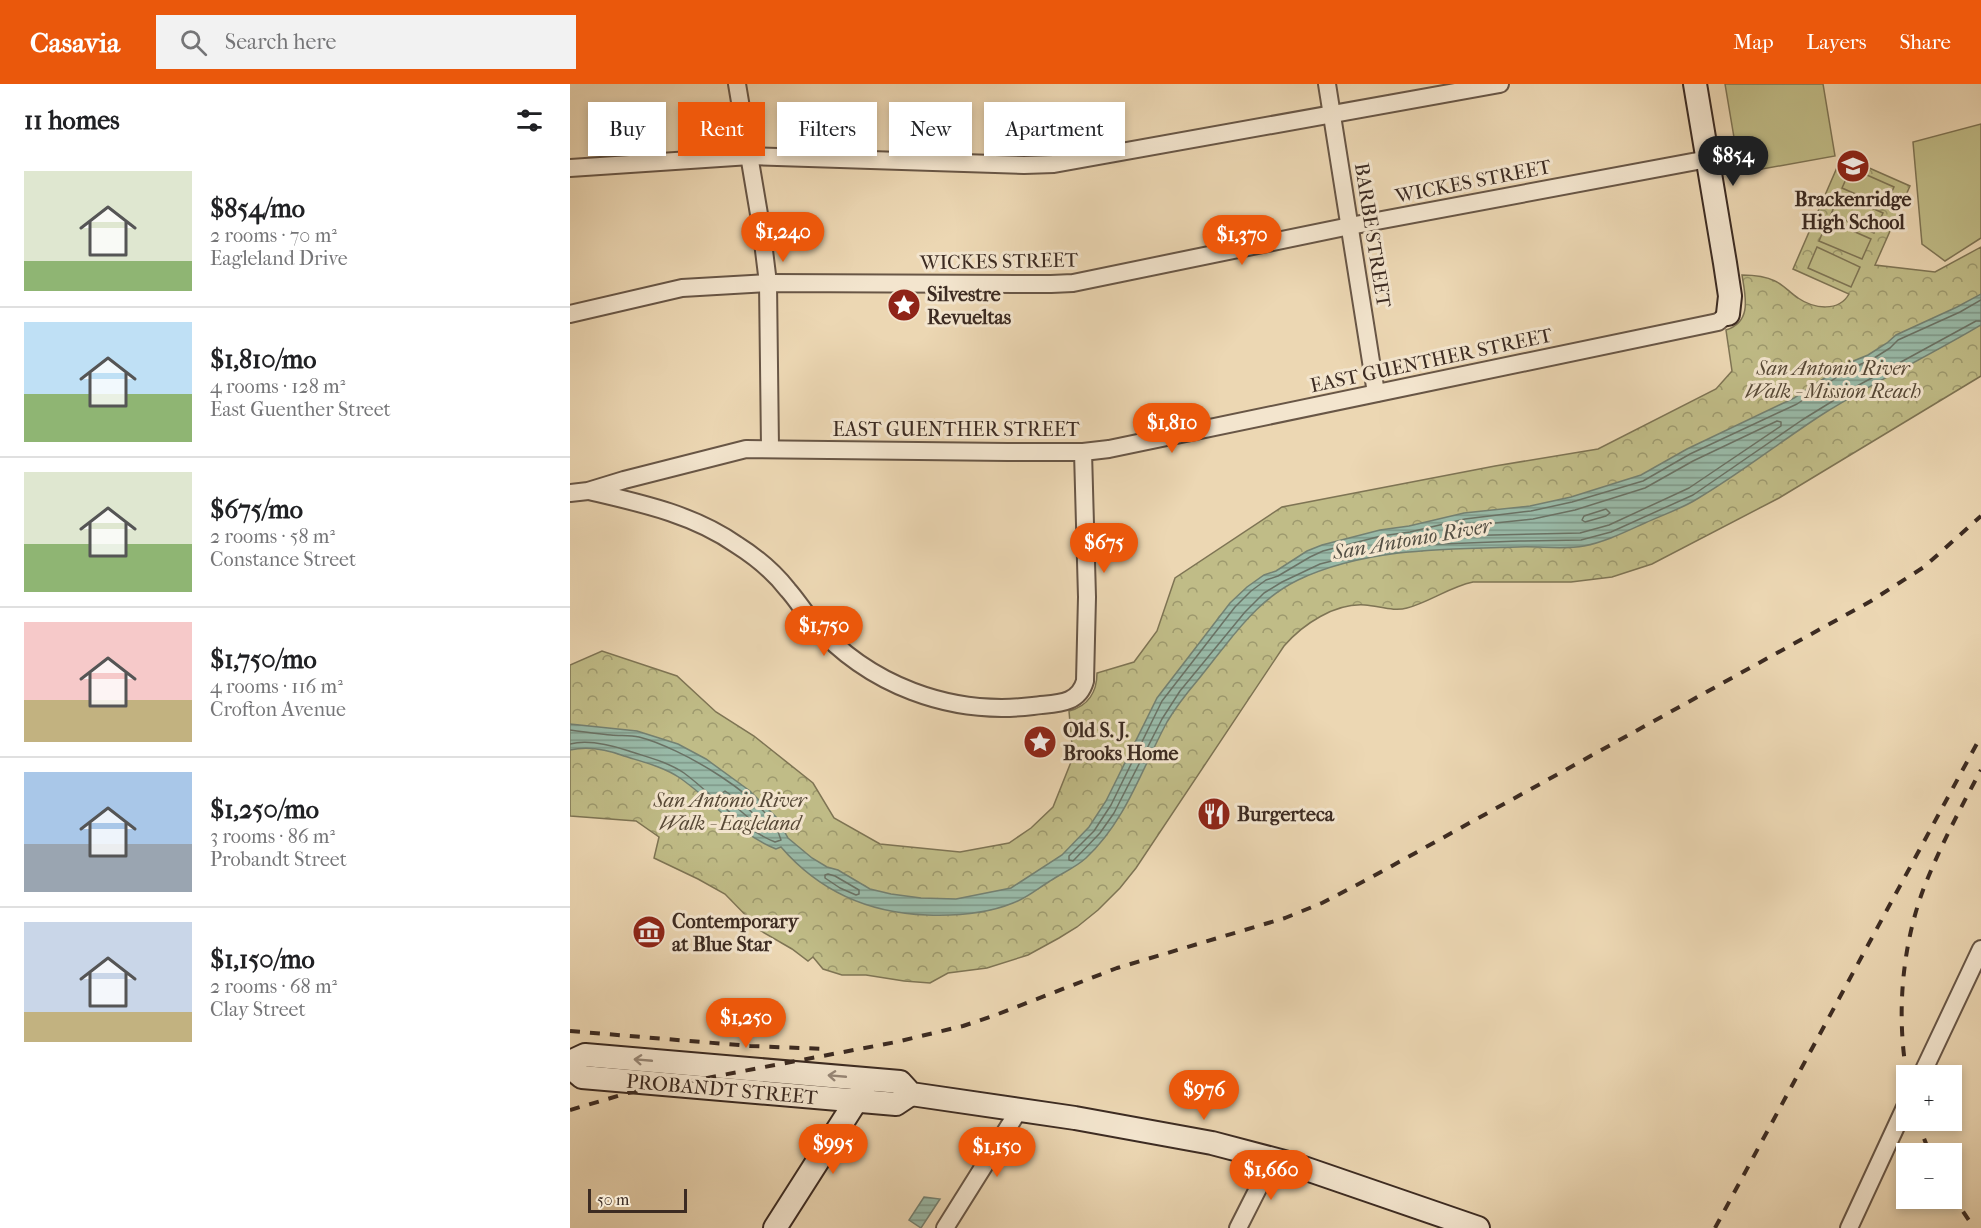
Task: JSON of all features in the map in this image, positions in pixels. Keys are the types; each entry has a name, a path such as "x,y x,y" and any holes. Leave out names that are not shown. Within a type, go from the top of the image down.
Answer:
{"main road":[{"path":"1695,84 1730,296 1728,314"},
{"name":"PROBANDT STREET","path":"570,1062 585,1055 900,1082 911,1094 1179,1136 1273,1159 1478,1228"},
{"name":"PROBANDT STREET","path":"570,1067 582,1077 856,1101 897,1104 911,1094"},
{"path":"775,1228 869,1079"}],"street":[{"path":"737,84 740,102"},
{"name":"BARBE STREET","path":"1327,84 1376,393"},
{"path":"570,168 750,156 1054,164 1500,84"},
{"path":"750,156 768,283 770,448"},
{"name":"WICKES STREET","path":"570,314 682,288 768,283 1073,283 1350,226 1708,159"},
{"name":"EAST GUENTHER STREET","path":"570,493 588,491 734,452 770,448 1083,452 1109,449 1718,322 1728,314"},
{"path":"588,491 653,506 707,527 736,544 777,577 813,622 844,651 875,673 918,695 966,706 990,709 1014,708 1073,699 1082,692 1085,681 1087,597 1083,452"},
{"path":"1926,1065 1981,949"},
{"path":"945,1228 1019,1110"},
{"path":"1849,1228 1896,1127"},
{"path":"1238,1228 1273,1159"}],"green space":[{"path":"1725,84 1823,84 1835,156 1740,173"},
{"path":"1981,124 1981,238 1945,261 1922,244 1913,142"},
{"name":"San Antonio River Walk - Eagleland","path":"1842,156 1910,186 1875,265 1935,272 1981,247 1981,376 1779,498 1652,564 1612,577 1571,582 1473,582 1407,608 1354,605 1320,616 1300,630 1284,646 1136,868 1120,888 1077,927 1028,955 987,968 948,973 930,983 866,975 842,975 823,969 813,957 808,961 761,931 725,894 654,858 659,837 636,821 570,816 570,665 602,651 677,676 716,712 754,736 813,783 834,818 880,844 960,852 1009,843 1031,828 1053,807 1073,757 1069,711 1081,706 1090,697 1097,680 1097,673 1134,662 1157,631 1175,578 1282,507 1495,466 1598,449 1716,389 1732,371 1726,330 1735,326 1744,314 1742,275 1771,279 1811,305 1833,306 1845,300 1849,294 1793,269"},
{"path":"1851,168 1894,187 1885,207 1842,188"},
{"path":"1840,194 1883,213 1874,233 1831,214"},
{"path":"1828,220 1871,239 1862,259 1819,241"},
{"path":"1817,247 1860,267 1851,287 1808,268"}],"water":[{"name":"San Antonio River","path":"1981,294 1981,325 1823,414 1691,503 1615,536 1576,547 1463,548 1378,556 1324,569 1287,586 1248,618 1181,701 1167,722 1123,811 1100,843 1077,865 1023,899 1003,907 970,914 938,915 885,910 865,904 828,887 812,876 781,847 776,849 750,835 674,774 653,765 598,749 570,750 570,724 637,731 678,744 706,759 750,791 777,818 788,838 812,858 870,889 921,898 956,899 1011,888 1062,855 1089,827 1106,801 1157,698 1230,603 1264,575 1276,571 1307,551 1322,545 1380,530 1409,526 1464,513 1530,506 1571,497 1641,475 1687,449 1794,398 1846,364 1868,355 1896,335"},
{"path":"924,1197 940,1199 921,1228 909,1220"}],"railway":[{"path":"570,1110 628,1093 896,1042 963,1026 1117,968 1285,918 1322,903 1871,601 1924,567 1981,516"},
{"path":"1715,1228 1981,736"},
{"path":"1906,1065 1902,1028 1903,979 1911,931 1931,870 1981,770"},
{"path":"570,1031 750,1046 827,1049"},
{"path":"1921,1131 1926,1143"},
{"path":"1961,1209 1974,1228"}],"place":[{"name":"Brackenridge High School","path":"1853,166"},
{"name":"Silvestre Revueltas","path":"904,305"},
{"name":"Old S. J. Brooks Home","path":"1040,742"},
{"name":"Burgerteca","path":"1214,814"},
{"name":"Contemporary at Blue Star","path":"649,932"}],"park label":[{"name":"San Antonio River Walk - Mission Reach","path":"1833,380"}]}
